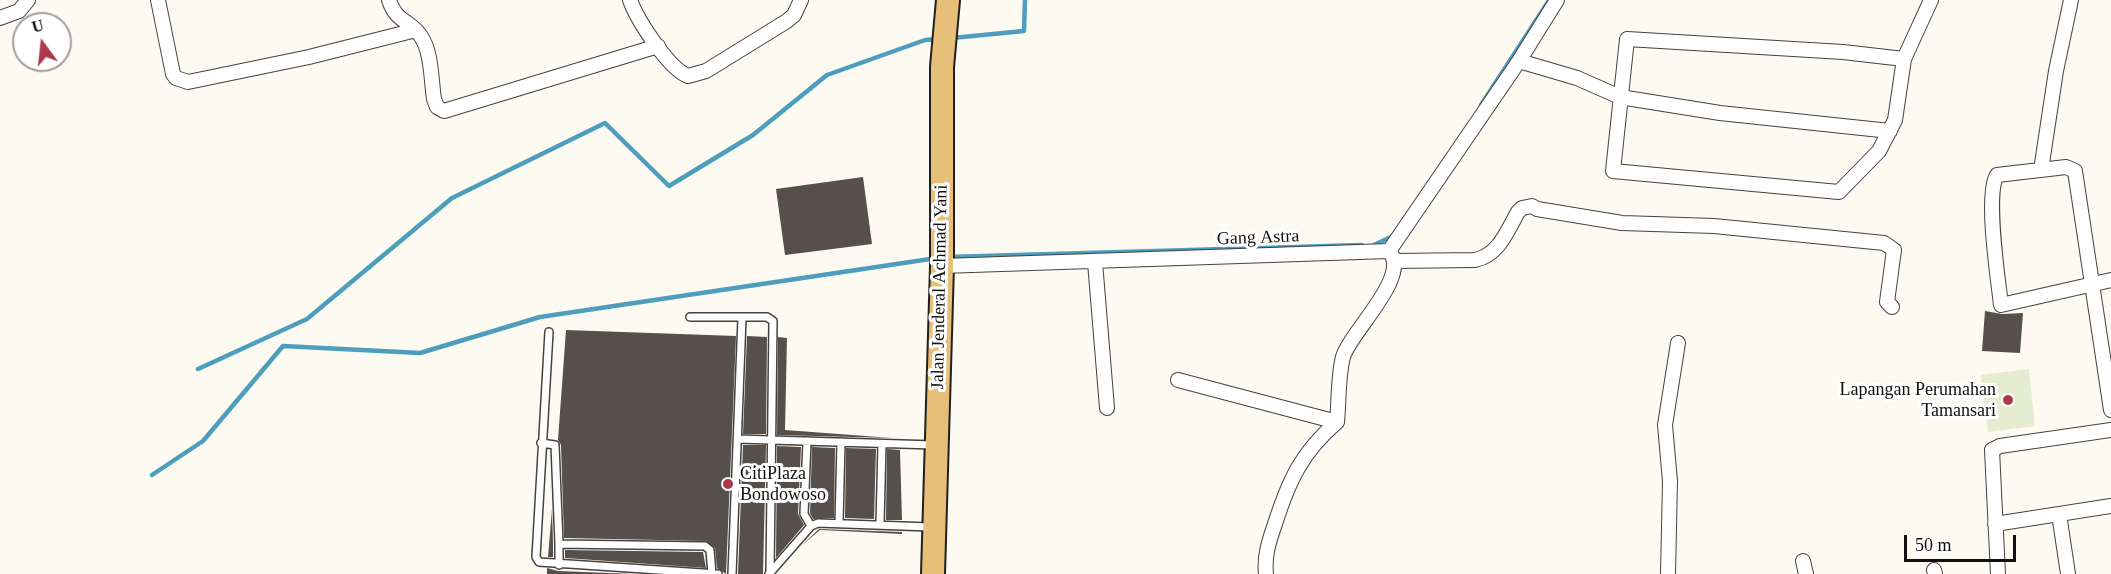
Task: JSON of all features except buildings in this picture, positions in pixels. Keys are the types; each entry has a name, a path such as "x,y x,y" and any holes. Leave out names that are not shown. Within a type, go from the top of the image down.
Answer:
{"main road":[{"name":"Jalan Jenderal Achmad Yani","path":"933,574 941,256 942,67 947,4"}],"street":[{"path":"0,18 19,11 28,0"},
{"path":"158,0 173,74 176,78 188,82 309,57 416,30"},
{"path":"389,0 397,17 416,30 427,52 435,104 444,111 658,46"},
{"path":"630,0 635,12 658,46 681,74 694,75 787,21 794,15 801,0"},
{"path":"1266,574 1266,552 1292,475 1316,442 1337,422 1342,358 1348,345 1384,294 1391,256 1557,0"},
{"path":"1904,59 1843,52 1628,39 1613,171 1839,192 1879,151 1890,131 1895,120 1904,59 1931,0"},
{"path":"2041,170 2056,70 2071,0"},
{"path":"1519,61 1578,78 1620,97 1720,113 1890,131"},
{"path":"2111,280 2093,282 2001,305 1994,233 1993,182 2000,173 2067,167 2075,171 2093,282 2111,410"},
{"name":"Gang Astra","path":"941,256 1095,262 1391,256 1475,260 1487,257 1495,251 1518,212 1532,206 1537,209 1622,223 1714,226 1884,243 1894,250 1887,302 1892,307"},
{"path":"1095,262 1107,408"},
{"path":"1668,574 1670,481 1665,425 1678,343"},
{"path":"1178,380 1337,422"},
{"path":"1998,574 1992,450 2000,446 2111,430"},
{"path":"1995,525 2111,506"},
{"path":"2059,514 2068,574"}],"lane":[{"path":"690,317 767,317 772,321 769,574"},
{"path":"732,574 742,318"},
{"path":"549,332 536,557 543,564 718,574"},
{"path":"738,439 936,445"},
{"path":"807,441 804,514 811,526"},
{"path":"839,523 841,442"},
{"path":"541,443 555,445 559,565"},
{"path":"880,524 882,444"},
{"path":"769,574 811,526 818,523 933,527"},
{"path":"559,544 705,546 710,550 712,573"}],"green space":[{"name":"Lapangan Perumahan Tamansari","path":"2029,369 2035,426 1988,432 1981,375"}],"waterway":[{"path":"952,38 1024,31 1025,0"},
{"path":"1481,105 1548,2"},
{"path":"198,369 307,319 452,198 605,123 669,186 753,135 827,75 925,40 938,39"},
{"path":"1374,245 1393,236"},
{"path":"948,257 1362,245"},
{"path":"152,475 203,441 283,346 420,353 540,317 937,258"}],"place":[{"name":"Lapangan Perumahan Tamansari","path":"2008,400"},
{"name":"CitiPlaza Bondowoso","path":"728,484"}]}
